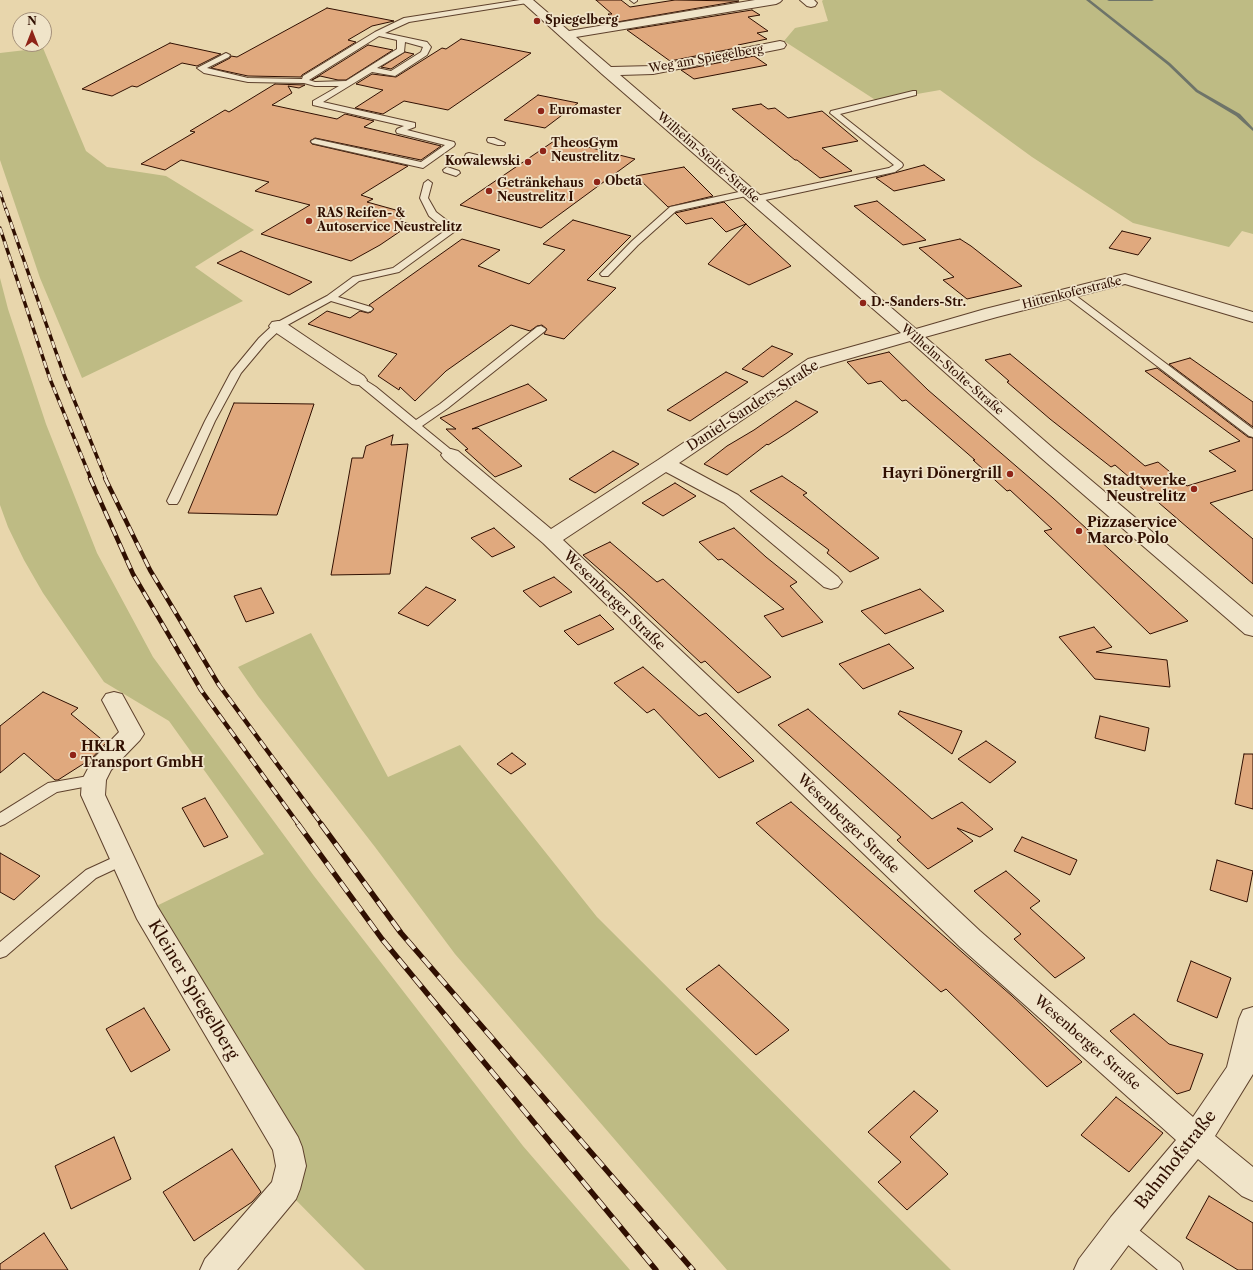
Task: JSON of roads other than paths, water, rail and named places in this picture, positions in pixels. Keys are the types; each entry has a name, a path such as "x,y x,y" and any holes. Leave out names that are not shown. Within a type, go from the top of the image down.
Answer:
{"street":[{"path":"566,35 776,0"},
{"name":"Wilhelm-Stolte-Straße","path":"526,1 913,335 1047,453 1253,629"},
{"name":"Weg am Spiegelberg","path":"607,71 653,70 780,45"},
{"name":"Hittenkoferstraße","path":"913,335 1125,279 1253,318"},
{"path":"278,326 358,380"},
{"name":"Daniel-Sanders-Straße","path":"550,539 665,464 814,362 913,335"},
{"name":"Wesenberger Straße","path":"451,455 550,539 970,939 1196,1139 1253,1186"},
{"path":"665,464 732,499 831,582"},
{"path":"94,780 102,765 132,734 114,700"},
{"name":"Kleiner Spiegelberg","path":"94,780 93,795 146,911 287,1147 291,1166 285,1189 216,1270"},
{"name":"Bahnhofstraße","path":"1090,1270 1122,1228 1196,1139 1240,1071 1253,1019"}],"lane":[{"path":"305,81 306,78 378,34 407,20 526,1"},
{"path":"370,69 392,74 424,52 427,47 424,44 378,34"},
{"path":"315,141 423,165 451,144 400,131 412,124 316,103 401,50 401,39"},
{"path":"226,55 201,68 207,71 248,80 305,81 316,84 346,83"},
{"path":"605,274 635,243 673,209 892,170 900,165 834,114 913,93"},
{"path":"491,140 501,143"},
{"path":"469,156 478,158"},
{"path":"173,500 210,421 236,372 263,340 278,326 330,298 356,280 396,270 451,230 446,224 432,214 424,198 428,183"},
{"path":"1068,294 1253,434"},
{"path":"330,298 368,310"},
{"path":"416,426 444,406 541,329"},
{"path":"358,380 372,389 451,455"},
{"path":"0,820 53,787 94,780"},
{"path":"0,951 91,874 123,859"},
{"path":"1122,1228 1173,1270"}],"waterway":[{"path":"1088,0 1169,64 1197,91 1238,115 1253,130"},
{"path":"1109,0 1152,0"}],"railway":[{"path":"0,192 6,210"},
{"path":"6,209 64,375 106,479"},
{"path":"0,228 50,379 91,479"},
{"path":"90,478 133,574 201,690 299,825"},
{"path":"105,478 150,570 219,685 322,825"},
{"path":"298,824 382,939 656,1270"},
{"path":"321,824 401,933 693,1270"}],"place":[{"name":"Spiegelberg","path":"537,21"},
{"name":"Euromaster","path":"541,111"},
{"name":"TheosGym Neustrelitz","path":"543,151"},
{"name":"Kowalewski","path":"528,162"},
{"name":"Obeta","path":"597,182"},
{"name":"Getränkehaus Neustrelitz I","path":"489,191"},
{"name":"RAS Reifen- & Autoservice Neustrelitz","path":"309,221"},
{"name":"D.-Sanders-Str.","path":"863,303"},
{"name":"Hayri Dönergrill","path":"1010,474"},
{"name":"Stadtwerke Neustrelitz","path":"1194,489"},
{"name":"Pizzaservice Marco Polo","path":"1079,531"},
{"name":"HKLR Transport GmbH","path":"73,755"}]}
